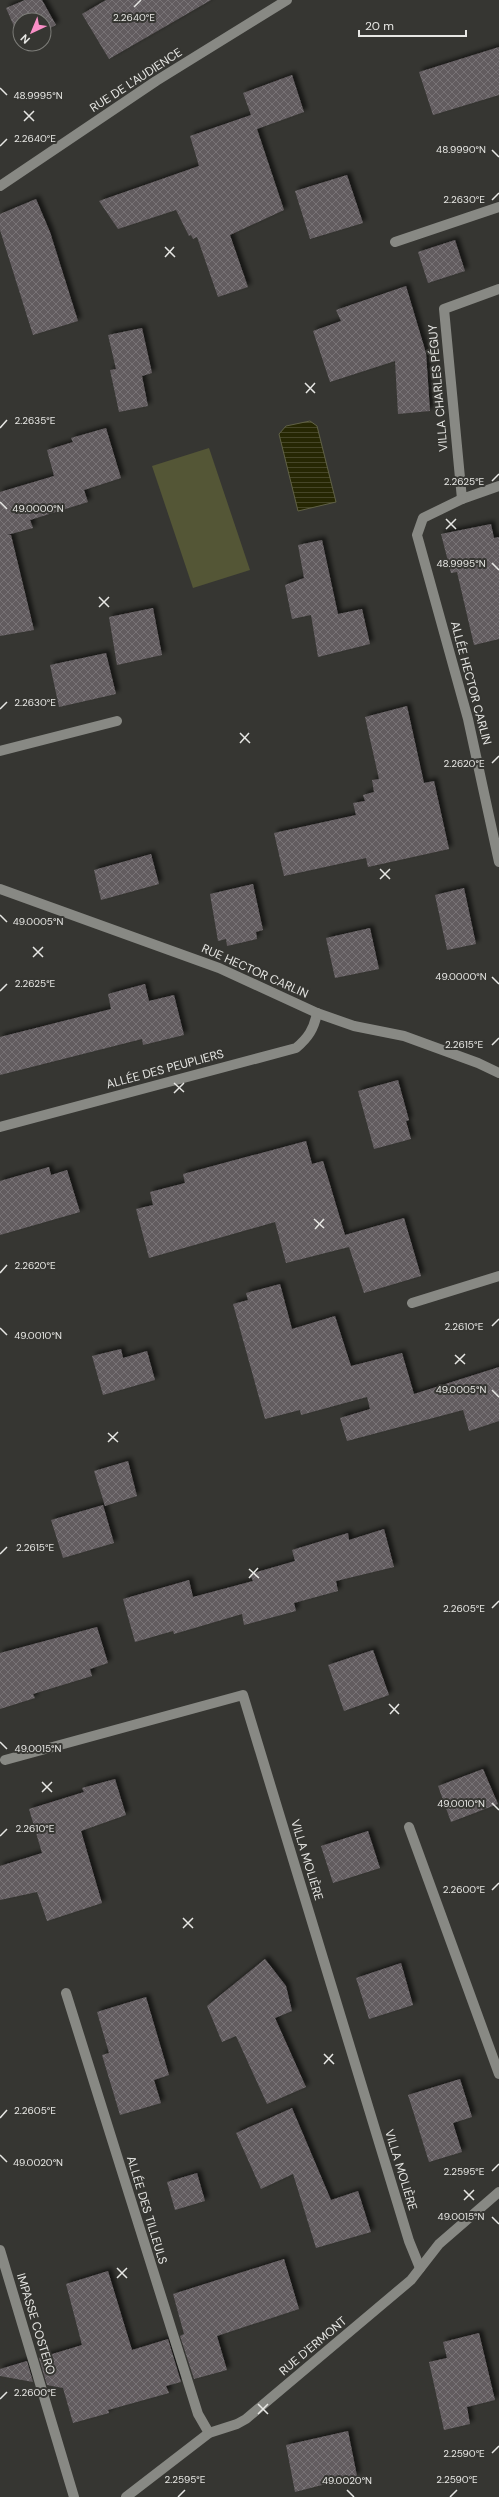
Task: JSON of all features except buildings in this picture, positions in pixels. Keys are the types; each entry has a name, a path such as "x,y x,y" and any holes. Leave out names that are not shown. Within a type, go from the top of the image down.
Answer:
{"street":[{"name":"RUE DE L'AUDIENCE","path":"0,186 156,81 287,0"},
{"path":"395,242 499,207"},
{"name":"VILLA CHARLES PÉGUY","path":"462,499 444,309 499,289"},
{"path":"462,499 499,486"},
{"name":"ALLÉE HECTOR CARLIN","path":"462,499 423,518 417,535 468,719 499,862"},
{"path":"0,752 117,721"},
{"name":"RUE HECTOR CARLIN","path":"0,890 219,968 317,1013 354,1026 404,1036 478,1063 499,1073"},
{"name":"ALLÉE DES PEUPLIERS","path":"0,1127 296,1048 307,1039 314,1027 317,1013"},
{"path":"412,1303 499,1276"},
{"name":"VILLA MOLIÈRE","path":"5,1760 243,1695 404,2226 420,2268"},
{"path":"409,1827 499,2074"},
{"name":"ALLÉE DES TILLEULS","path":"66,1993 198,2414 209,2433"},
{"name":"RUE D'ERMONT","path":"126,2497 209,2433 237,2424 246,2419 395,2294 420,2268 439,2244 499,2192"},
{"name":"IMPASSE COSTERO","path":"0,2250 74,2497"}],"green space":[{"path":"209,448 250,570 193,588 152,466"}],"shaded area":[{"path":"310,421 317,426 336,502 298,511 279,434 286,426"}]}
